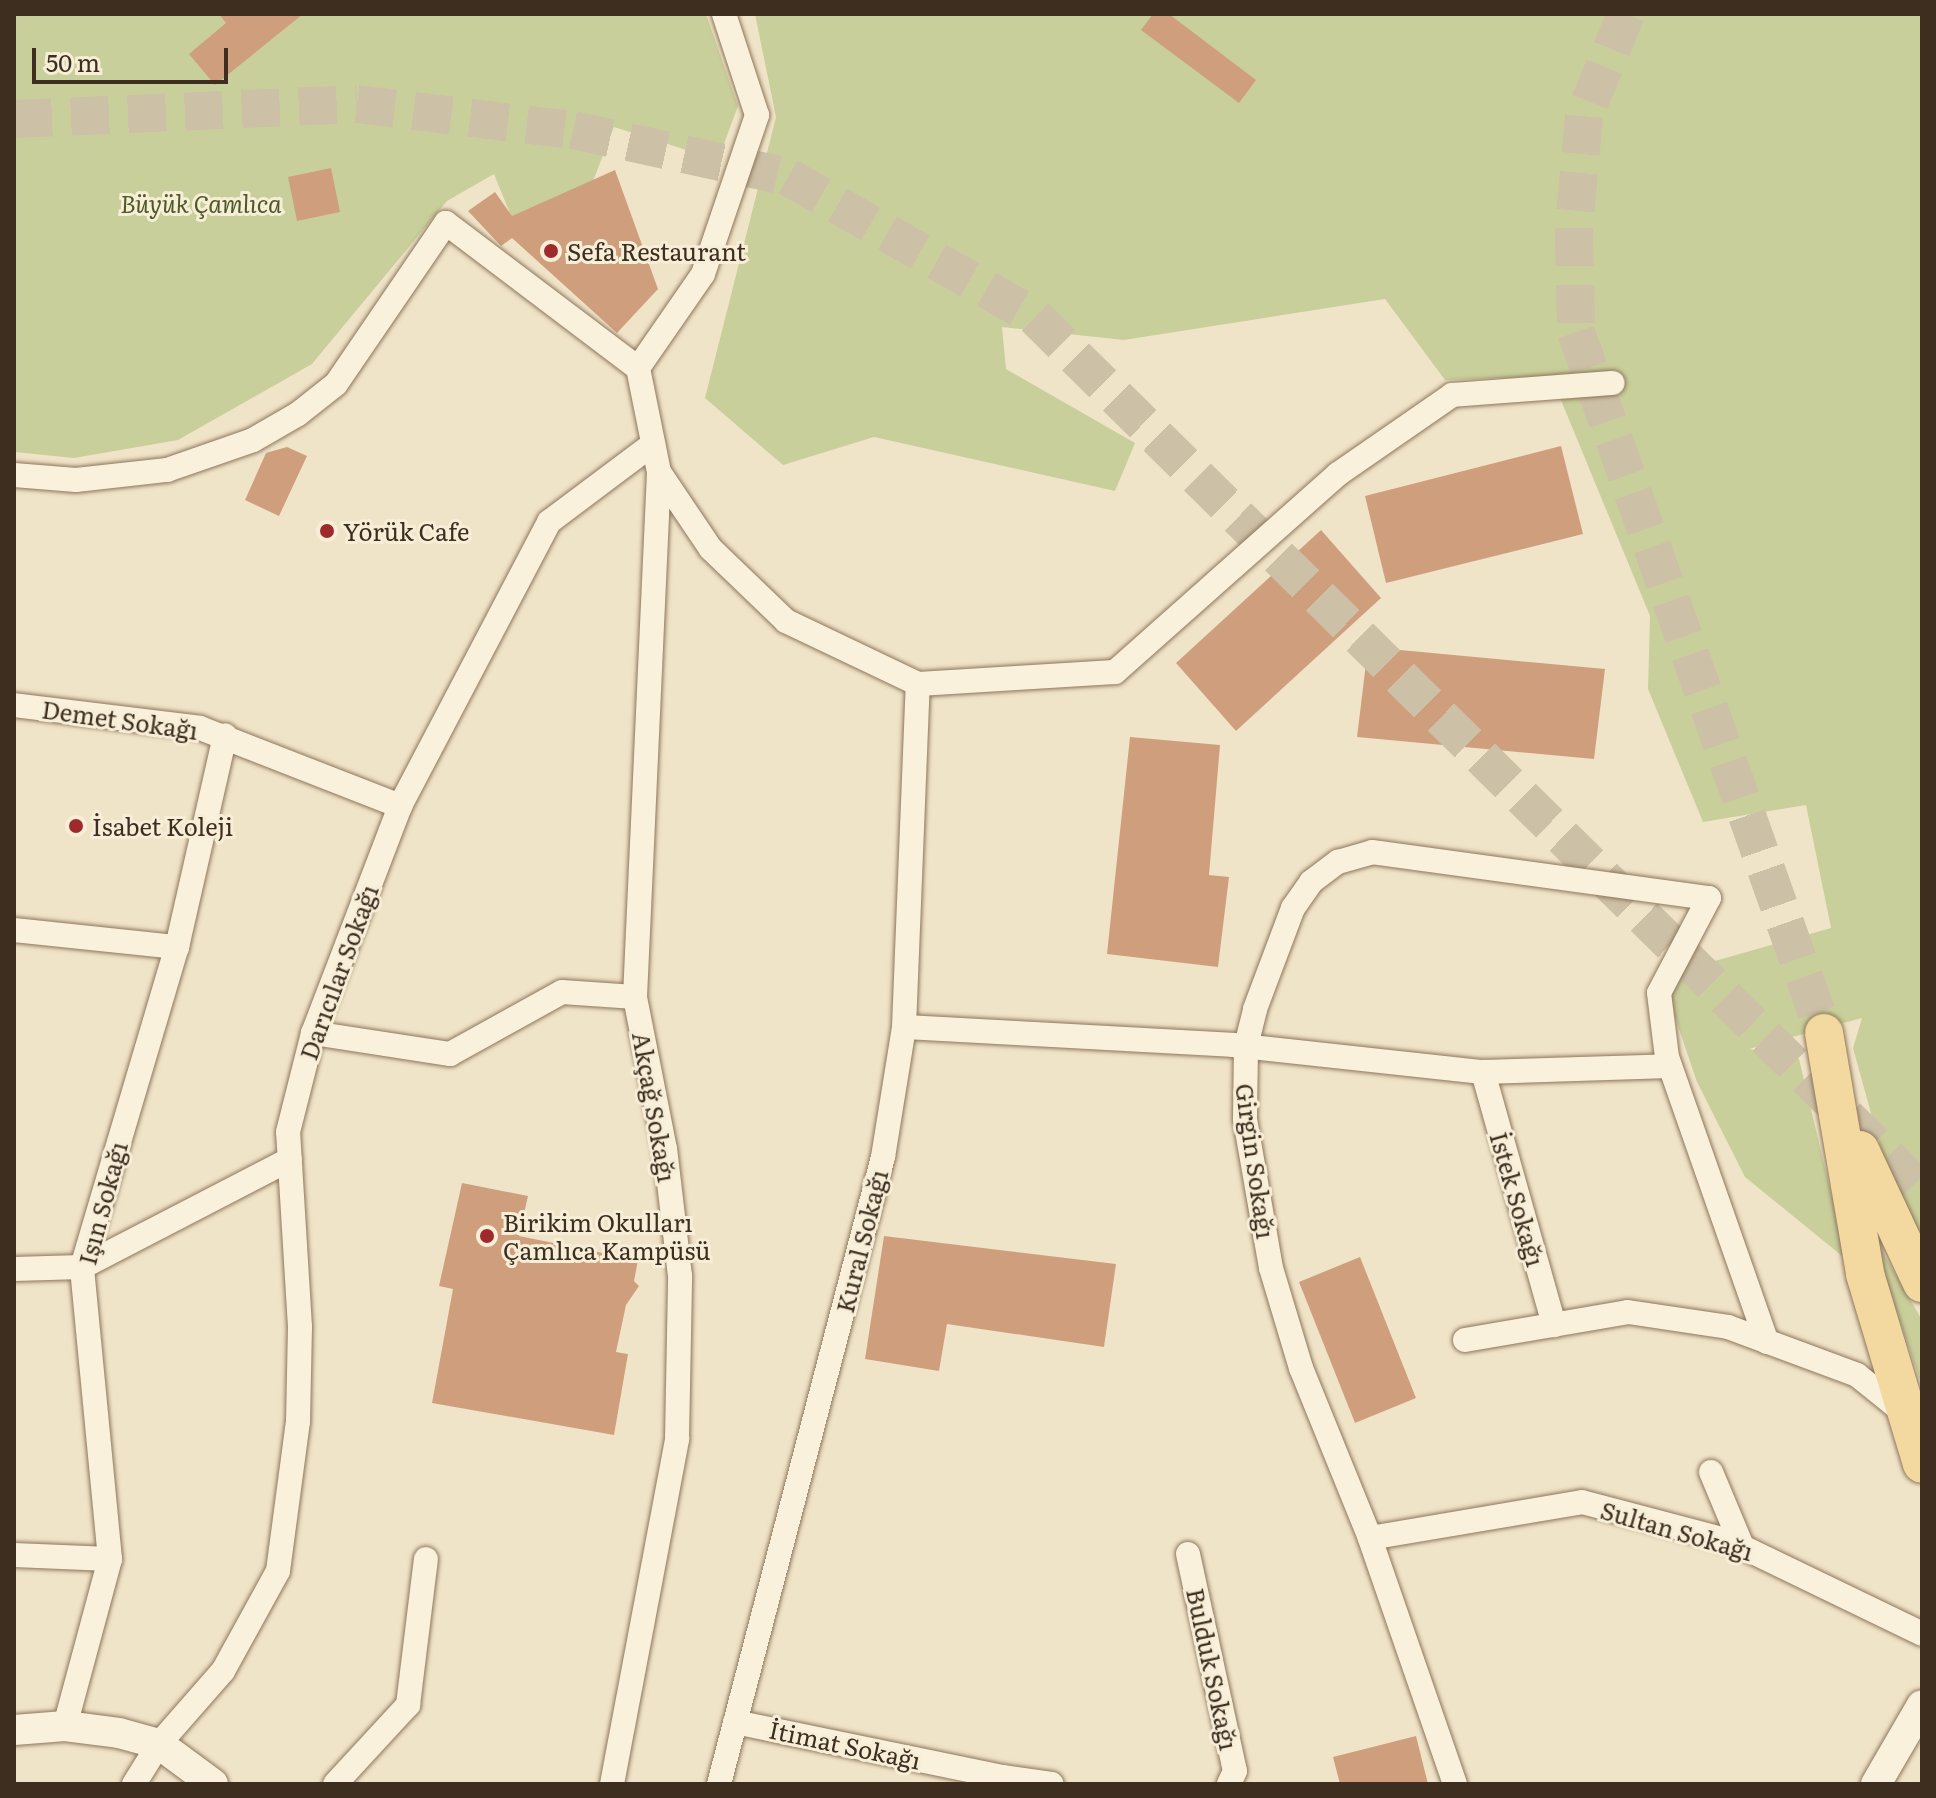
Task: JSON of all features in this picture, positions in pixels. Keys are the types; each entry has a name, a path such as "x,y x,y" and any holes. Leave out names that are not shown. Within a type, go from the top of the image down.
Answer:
{"main road":[{"path":"1922,1283 1868,1176 1824,1033 1862,1262 1903,1412 1922,1464"}],"street":[{"path":"638,368 703,274 757,115 724,14"},
{"path":"14,475 91,480 167,470 253,440 298,414 336,384 446,223 638,368 659,472 711,549 786,621 918,684 1115,672 1338,474 1452,395 1613,383"},
{"name":"Darıcılar Sokağı","path":"134,1784 159,1744 223,1671 278,1571 298,1422 300,1327 288,1132 313,1033 400,806 549,522 653,444"},
{"name":"Akçağ Sokağı","path":"612,1784 677,1439 680,1276 665,1149 635,997 659,472"},
{"name":"Kural Sokağı","path":"719,1784 883,1157 904,1027 918,684"},
{"name":"Demet Sokağı","path":"14,705 225,735 400,806"},
{"name":"Işın Sokağı","path":"65,1726 110,1559 82,1267 177,947 225,735"},
{"name":"Girgin Sokağı","path":"1455,1784 1370,1538 1301,1368 1271,1268 1245,1119 1246,1046 1293,908 1311,882 1353,855 1372,852 1709,898 1659,993 1670,1066"},
{"path":"14,930 177,947"},
{"path":"313,1033 450,1054 562,992 635,997"},
{"path":"904,1027 1246,1046 1483,1072 1670,1066 1767,1342"},
{"name":"İstek Sokağı","path":"1483,1072 1554,1325"},
{"path":"14,1269 82,1267 290,1159"},
{"path":"1465,1340 1628,1312 1728,1327 1857,1375 1903,1412"},
{"path":"1711,1472 1742,1546"},
{"name":"Sultan Sokağı","path":"1370,1538 1582,1502 1742,1546 1922,1634"},
{"name":"Bulduk Sokağı","path":"1188,1554 1235,1771 1229,1784"},
{"path":"14,1555 110,1559"},
{"path":"335,1784 408,1705 426,1559"},
{"path":"1876,1784 1922,1706"},
{"name":"İtimat Sokağı","path":"735,1722 1001,1780 1052,1784"},
{"path":"14,1730 65,1726 159,1744 213,1784"}],"green space":[{"name":"Büyük Çamlıca","path":"14,14 706,14 738,106 718,160 614,127 593,181 515,226 494,174 447,201 312,364 178,440 74,458 14,452"},
{"path":"755,14 1922,14 1922,1241 1888,1175 1853,1048 1862,1018 1749,1049 1799,1059 1847,1260 1745,1177 1697,1082 1666,991 1676,972 1831,928 1806,805 1703,822 1648,689 1650,616 1551,376 1445,380 1385,299 1124,340 1002,327 1006,369 1135,443 1115,491 874,437 783,465 705,398 776,117"},
{"path":"1868,1227 1922,1320 1922,1386"}],"building":[{"path":"219,14 303,14 215,85 189,54 226,23"},
{"path":"1153,14 1169,14 1256,80 1239,103 1141,30"},
{"path":"331,168 340,212 297,221 288,177"},
{"path":"615,170 658,289 617,333 512,238 501,246 468,211 495,192 512,216"},
{"path":"1561,446 1583,534 1386,583 1365,496"},
{"path":"287,447 307,456 279,516 245,500 266,453"},
{"path":"1321,530 1381,598 1236,731 1176,663"},
{"path":"1368,647 1605,669 1594,759 1357,737"},
{"path":"1130,737 1220,745 1209,875 1229,877 1218,967 1107,954"},
{"path":"462,1183 528,1196 519,1236 638,1260 634,1281 639,1286 626,1305 616,1352 628,1354 614,1435 432,1403 453,1289 439,1286"},
{"path":"884,1236 1116,1264 1104,1347 947,1324 939,1371 865,1359"},
{"path":"1360,1257 1416,1398 1355,1423 1299,1282"},
{"path":"1416,1736 1428,1784 1340,1784 1333,1757"}],"tunnel":[{"path":"1626,14 1584,116 1574,228 1576,332 1824,1033"},
{"path":"14,119 357,104 573,130 788,177 1035,317 1922,1191"}],"place":[{"name":"Sefa Restaurant","path":"551,251"},
{"name":"Yörük Cafe","path":"327,531"},
{"name":"İsabet Koleji","path":"76,826"},
{"name":"Birikim Okulları Çamlıca Kampüsü","path":"487,1236"}]}
